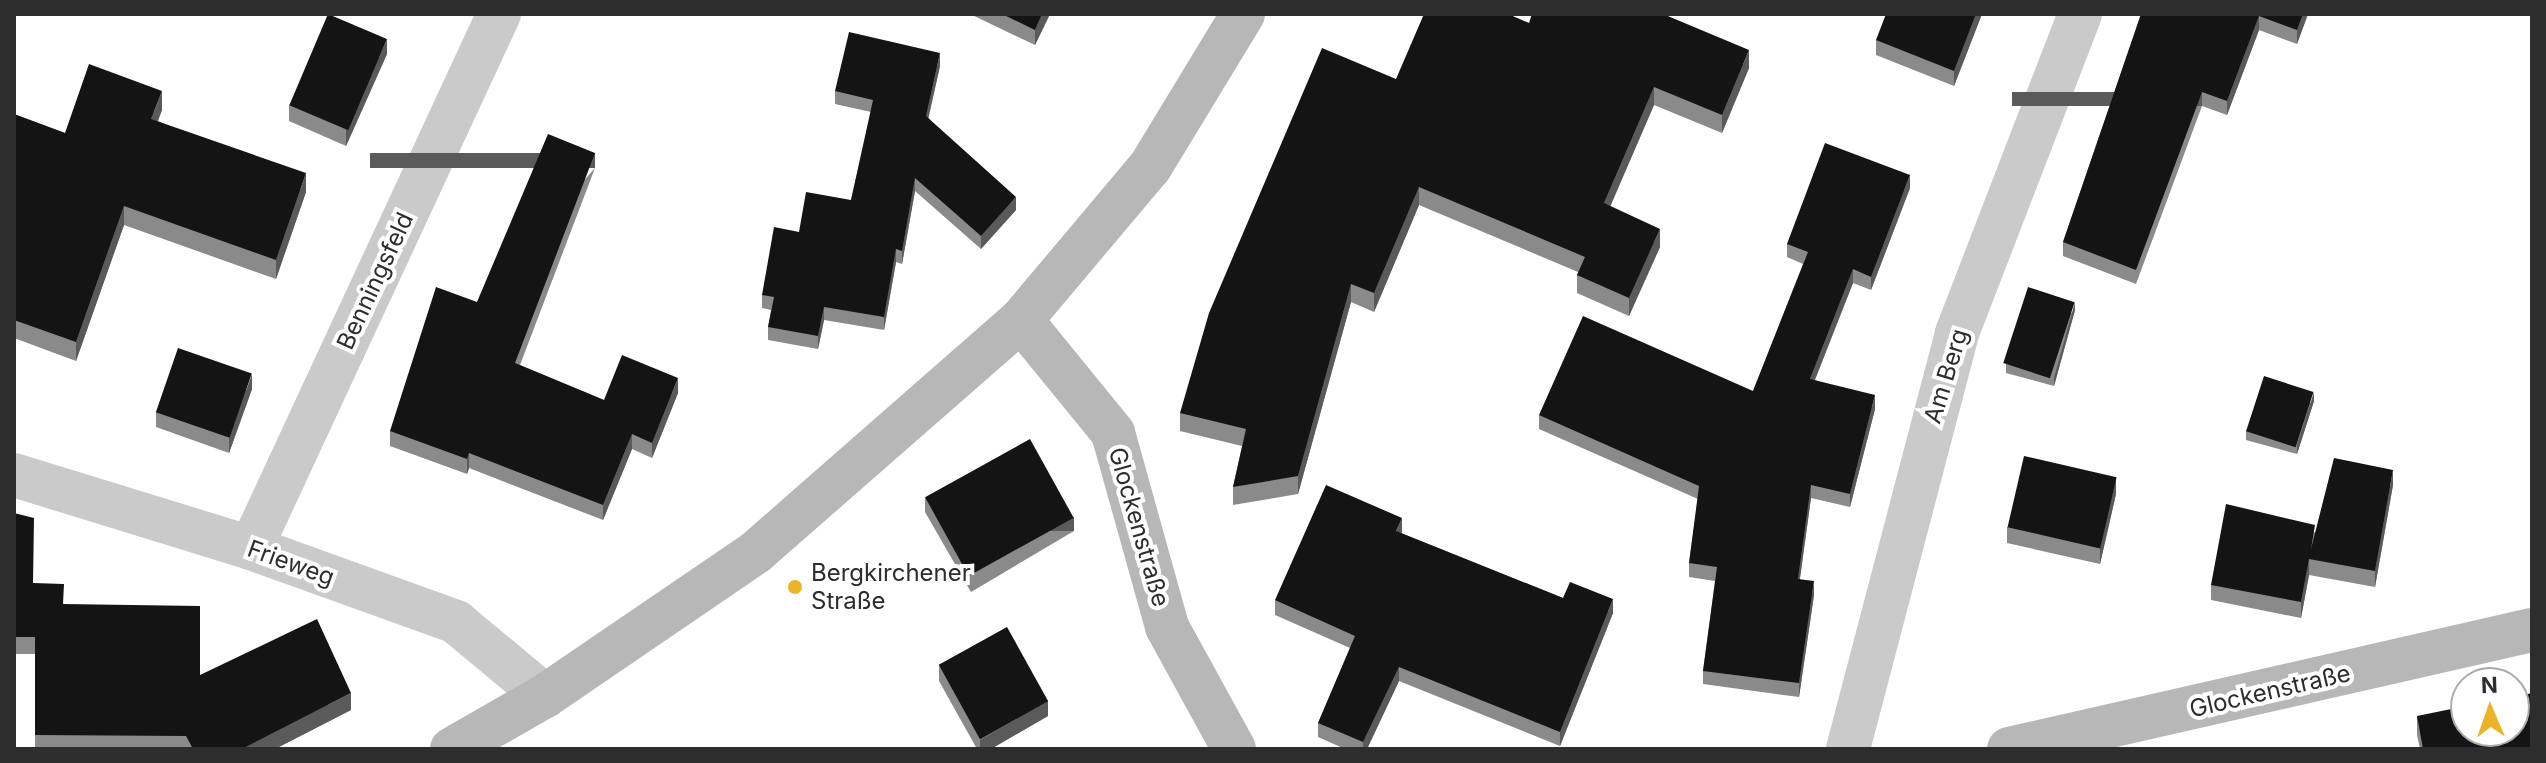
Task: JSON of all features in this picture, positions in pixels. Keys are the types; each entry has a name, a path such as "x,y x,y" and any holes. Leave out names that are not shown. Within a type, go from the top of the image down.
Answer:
{"street":[{"name":"Benningsfeld","path":"251,548 499,14"},
{"path":"452,749 545,696 756,552 1021,320 1150,167 1243,14"},
{"name":"Am Berg","path":"1848,749 1957,333 2080,14"},
{"name":"Glockenstraße","path":"1021,320 1113,433 1167,627 1234,749"},
{"name":"Frieweg","path":"14,475 251,548 456,622 545,696"},
{"name":"Glockenstraße","path":"2009,749 2129,736 2532,630"}],"building":[{"path":"328,14 387,39 348,130 289,105"},
{"path":"1002,14 1042,14 1035,30"},
{"path":"1424,14 1508,14 1529,23 1532,14 1663,14 1749,50 1722,115 1654,87 1604,203 1660,229 1629,298 1577,275 1585,257 1419,187 1374,293 1351,284 1298,476 1233,487 1246,429 1180,413 1209,313 1322,48 1396,79"},
{"path":"1886,14 1976,14 1954,71 1876,40"},
{"path":"2141,14 2303,14 2297,30 2259,16 2227,101 2202,92 2136,270 2063,242"},
{"path":"849,32 940,53 926,116 1016,197 981,236 915,178 902,251 896,249 884,317 824,307 818,336 768,327 774,297 762,295 774,227 799,232 806,192 851,200 873,100 835,91"},
{"path":"89,64 162,91 151,119 306,173 276,260 124,206 76,342 14,320 14,114 65,133"},
{"path":"548,134 595,153 515,363 604,400 622,355 678,378 652,443 632,434 603,505 469,453 467,459 390,431 436,287 477,302"},
{"path":"1825,143 1910,175 1871,277 1853,269 1810,379 1875,395 1850,494 1811,485 1798,579 1814,581 1799,683 1703,671 1717,567 1689,563 1699,486 1539,415 1583,316 1753,391 1808,252 1787,244"},
{"path":"2028,287 2075,302 2050,378 2003,363"},
{"path":"178,348 252,373 230,438 156,412"},
{"path":"2264,376 2313,392 2296,447 2246,431"},
{"path":"1030,439 1074,518 969,576 925,497"},
{"path":"2024,456 2117,477 2100,548 2008,527"},
{"path":"2334,458 2393,470 2375,571 2309,559 2301,602 2211,585 2226,504 2315,525 2311,549"},
{"path":"1326,485 1402,518 1396,531 1563,598 1570,582 1613,599 1560,732 1399,667 1363,742 1318,723 1355,636 1275,600"},
{"path":"14,513 34,518 33,583 64,584 63,604 200,606 200,675 317,619 351,693 242,749 193,749 186,736 35,735 35,637 14,637"},
{"path":"1007,627 1048,701 980,739 939,665"},
{"path":"2530,693 2532,749 2423,749 2417,716 2450,709 2450,747 2530,747"}],"place":[{"name":"Bergkirchener Straße","path":"795,587"}]}
